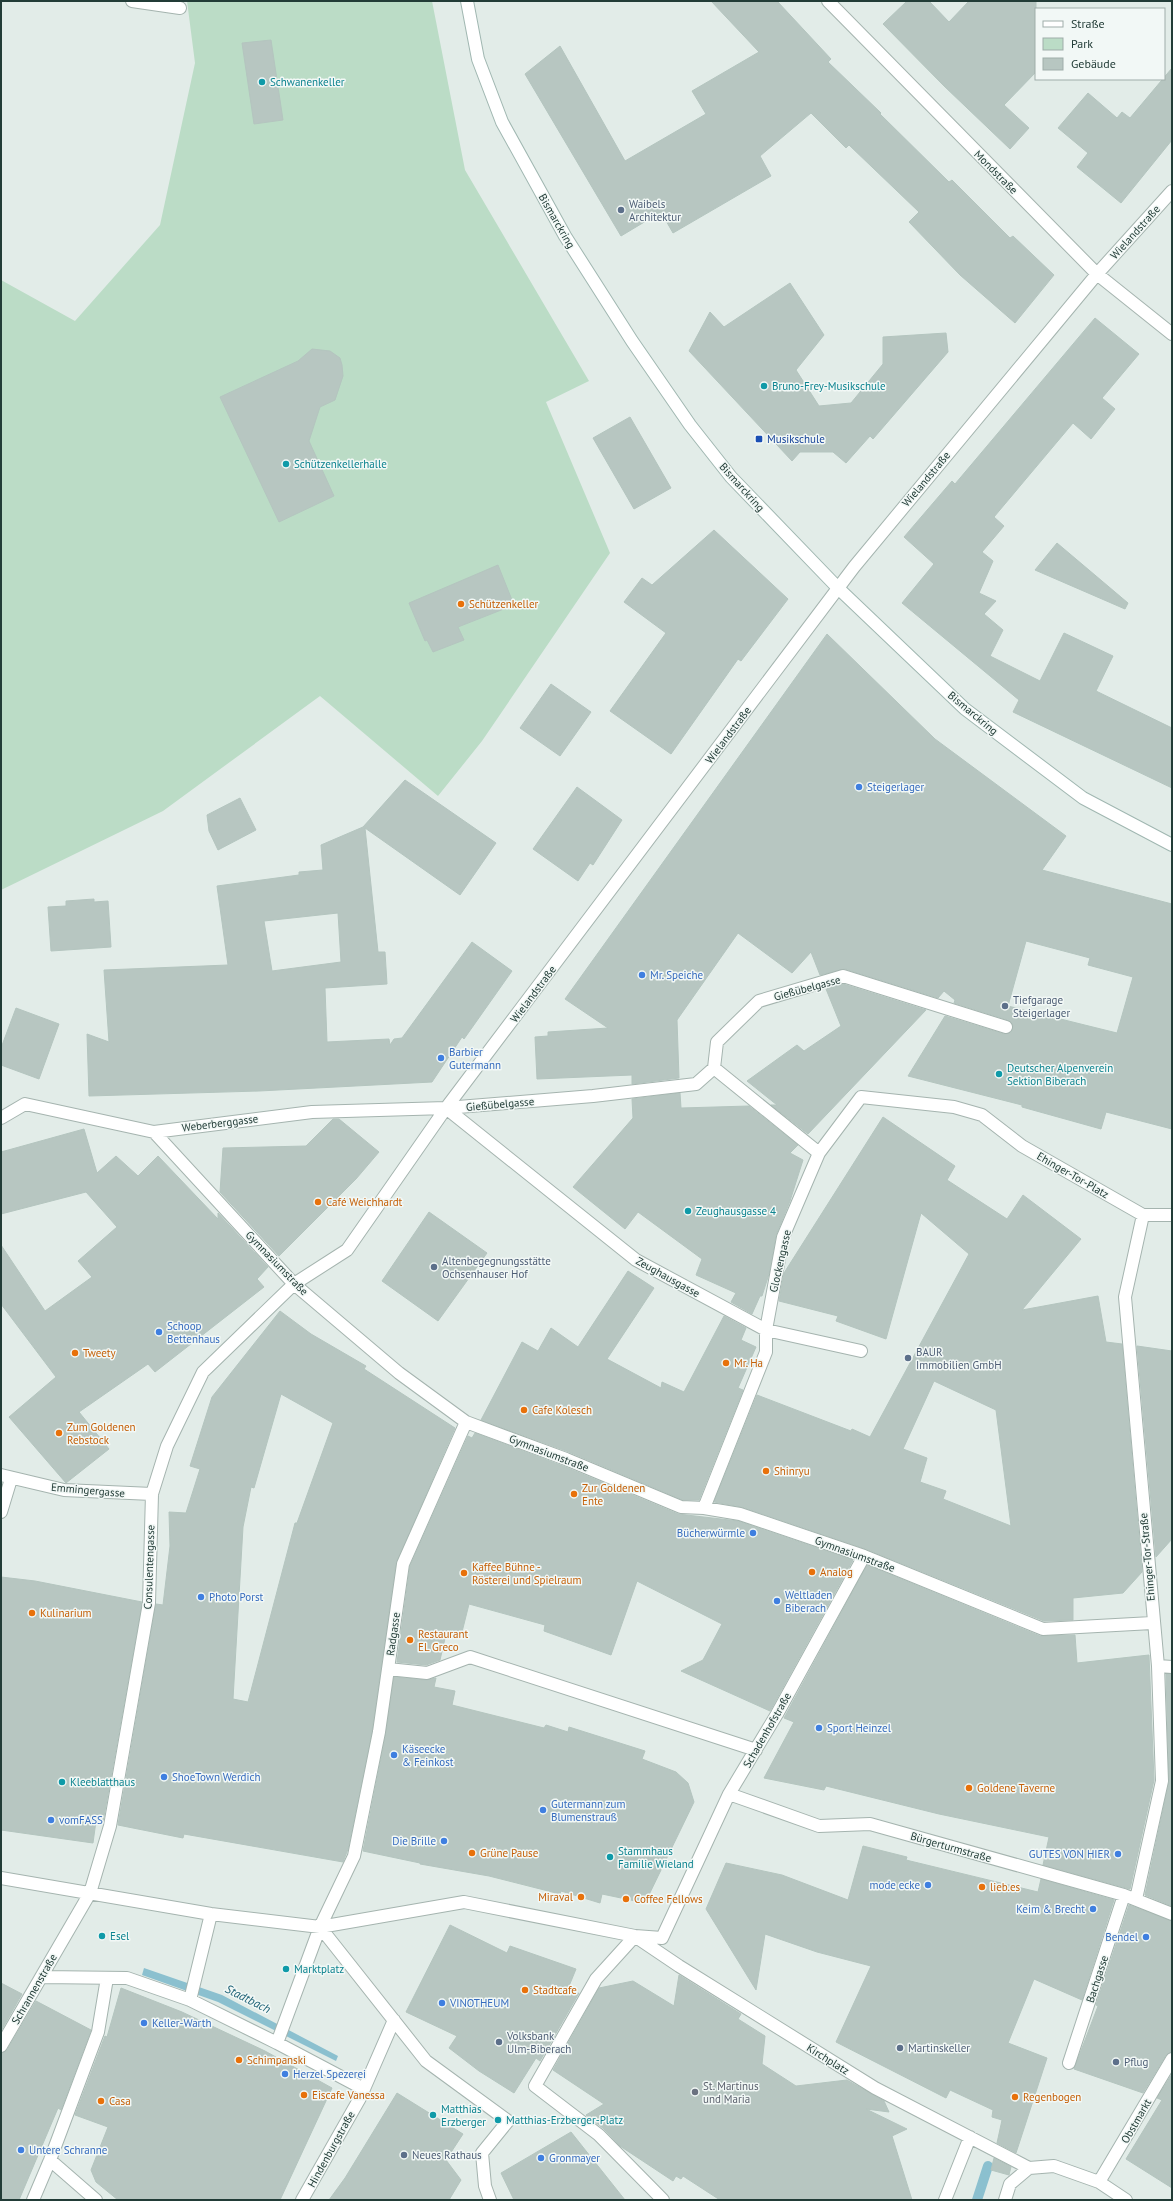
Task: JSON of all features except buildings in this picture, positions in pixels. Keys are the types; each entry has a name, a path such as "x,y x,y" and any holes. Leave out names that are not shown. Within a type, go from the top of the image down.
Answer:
{"street":[{"path":"132,1 180,8"},
{"name":"Bismarckring","path":"467,1 478,59 502,122 565,236 632,341 690,425 732,477 838,588 965,710 1083,798 1172,845"},
{"name":"Mondstraße","path":"828,1 1097,274 1172,334"},
{"name":"Wielandstraße","path":"294,1284 347,1250 446,1108 866,552 1097,274 1172,191"},
{"name":"Gießübelgasse","path":"446,1108 593,1096 696,1084 714,1068 716,1042 759,1001 843,976 1006,1027"},
{"path":"714,1068 819,1153"},
{"name":"Glockengasse","path":"704,1508 766,1352 766,1330 784,1237 819,1153 861,1097 954,1107 982,1115"},
{"name":"Weberberggasse","path":"1,1118 24,1104 154,1132 312,1112 446,1108"},
{"name":"Zeughausgasse","path":"446,1108 636,1260 766,1330 861,1351"},
{"name":"Ehinger-Tor-Platz","path":"982,1115 1022,1146 1143,1215 1172,1215"},
{"name":"Gymnasiumstraße","path":"154,1132 294,1284 399,1373 466,1422 566,1459 681,1507 704,1508 740,1514 864,1556 1043,1629 1152,1623"},
{"name":"Ehinger-Tor-Straße","path":"1136,1899 1148,1851 1162,1781 1158,1666 1152,1623 1125,1297 1143,1215"},
{"name":"Consulentengasse","path":"90,1894 110,1826 150,1603 152,1494 167,1446 203,1372 294,1284"},
{"name":"Radgasse","path":"281,2035 320,1927 354,1856 379,1732 403,1564 466,1422"},
{"path":"1,1512 6,1477"},
{"name":"Emmingergasse","path":"6,1477 64,1490 152,1494"},
{"name":"Schadenhofstraße","path":"635,1936 662,1938 677,1909 729,1794 756,1750 864,1556"},
{"path":"388,1669 427,1673 470,1657 756,1750"},
{"path":"1158,1666 1172,1667"},
{"name":"Bürgerturmstraße","path":"729,1794 819,1826 870,1824 1124,1895 1172,1914"},
{"path":"1,1878 211,1914 320,1927 464,1902 635,1936"},
{"name":"Schrannenstraße","path":"1,2046 90,1894"},
{"name":"Bachgasse","path":"1069,2063 1124,1895"},
{"path":"193,1993 211,1914"},
{"path":"320,1927 426,2061 508,2121 482,2153 485,2186 490,2200"},
{"path":"635,1936 596,1978 535,2086 599,2135 663,2200"},
{"name":"Kirchplatz","path":"635,1936 679,1966 875,2088 1029,2168"},
{"path":"41,1977 127,1978 193,1993 281,2035 362,2093"},
{"path":"33,2200 50,2160 98,2032 107,1978"},
{"name":"Hindenburgstraße","path":"302,2200 362,2093 394,2020"},
{"name":"Obstmarkt","path":"1100,2182 1172,2059"},
{"path":"945,2200 970,2137"},
{"path":"50,2160 96,2200"},
{"path":"1005,2200 1010,2184 1029,2168 1054,2166 1100,2182 1126,2200"}],"green space":[{"path":"187,1 432,1 465,170 589,381 546,402 610,553 482,741 438,796 320,696 163,811 1,890 1,280 75,321 160,225 195,63"}],"water":[{"path":"144,1968 222,1995 338,2056 336,2061 218,2002 142,1975"}],"waterway":[{"name":"Stadtbach","path":"977,2200 988,2166"}],"place":[{"name":"Schwanenkeller","path":"262,82"},
{"name":"Waibels Architektur","path":"621,210"},
{"name":"Bruno-Frey-Musikschule","path":"764,386"},
{"name":"Musikschule","path":"759,439"},
{"name":"Schützenkellerhalle","path":"286,464"},
{"name":"Schützenkeller","path":"461,604"},
{"name":"Steigerlager","path":"859,787"},
{"name":"Mr. Speiche","path":"642,975"},
{"name":"Tiefgarage Steigerlager","path":"1005,1006"},
{"name":"Barbier Gutermann","path":"441,1058"},
{"name":"Deutscher Alpenverein Sektion Biberach","path":"999,1074"},
{"name":"Café Weichhardt","path":"318,1202"},
{"name":"Zeughausgasse 4","path":"688,1211"},
{"name":"Altenbegegnungsstätte Ochsenhauser Hof","path":"434,1267"},
{"name":"Schoop Bettenhaus","path":"159,1332"},
{"name":"Tweety","path":"75,1353"},
{"name":"BAUR Immobilien GmbH","path":"908,1358"},
{"name":"Mr. Ha","path":"726,1363"},
{"name":"Cafe Kolesch","path":"524,1410"},
{"name":"Zum Goldenen Rebstock","path":"59,1433"},
{"name":"Shinryu","path":"766,1471"},
{"name":"Zur Goldenen Ente","path":"574,1494"},
{"name":"Bücherwürmle","path":"753,1533"},
{"name":"Analog","path":"812,1572"},
{"name":"Kaffee Bühne - Rösterei und Spielraum","path":"464,1573"},
{"name":"Photo Porst","path":"201,1597"},
{"name":"Weltladen Biberach","path":"777,1601"},
{"name":"Kulinarium","path":"32,1613"},
{"name":"Restaurant EL Greco","path":"410,1640"},
{"name":"Sport Heinzel","path":"819,1728"},
{"name":"Käseecke & Feinkost","path":"394,1755"},
{"name":"ShoeTown Werdich","path":"164,1777"},
{"name":"Kleeblatthaus","path":"62,1782"},
{"name":"Goldene Taverne","path":"969,1788"},
{"name":"Gutermann zum Blumenstrauß","path":"543,1810"},
{"name":"vomFASS","path":"51,1820"},
{"name":"Die Brille","path":"444,1841"},
{"name":"Grüne Pause","path":"472,1853"},
{"name":"GUTES VON HIER","path":"1118,1854"},
{"name":"Stammhaus Familie Wieland","path":"610,1857"},
{"name":"mode ecke","path":"928,1885"},
{"name":"lieb.es","path":"982,1887"},
{"name":"Miraval","path":"581,1897"},
{"name":"Coffee Fellows","path":"626,1899"},
{"name":"Keim & Brecht","path":"1093,1909"},
{"name":"Esel","path":"102,1936"},
{"name":"Bendel","path":"1146,1937"},
{"name":"Marktplatz","path":"286,1969"},
{"name":"Stadtcafe","path":"525,1990"},
{"name":"VINOTHEUM","path":"442,2003"},
{"name":"Keller-Warth","path":"144,2023"},
{"name":"Volksbank Ulm-Biberach","path":"499,2042"},
{"name":"Martinskeller","path":"900,2048"},
{"name":"Schimpanski","path":"239,2060"},
{"name":"Pflug","path":"1116,2062"},
{"name":"Herzel Spezerei","path":"285,2074"},
{"name":"St. Martinus und Maria","path":"695,2092"},
{"name":"Eiscafe Vanessa","path":"304,2095"},
{"name":"Regenbogen","path":"1015,2097"},
{"name":"Casa","path":"101,2101"},
{"name":"Matthias Erzberger","path":"433,2115"},
{"name":"Matthias-Erzberger-Platz","path":"498,2120"},
{"name":"Untere Schranne","path":"21,2150"},
{"name":"Neues Rathaus","path":"404,2155"},
{"name":"Gronmayer","path":"541,2158"}]}
